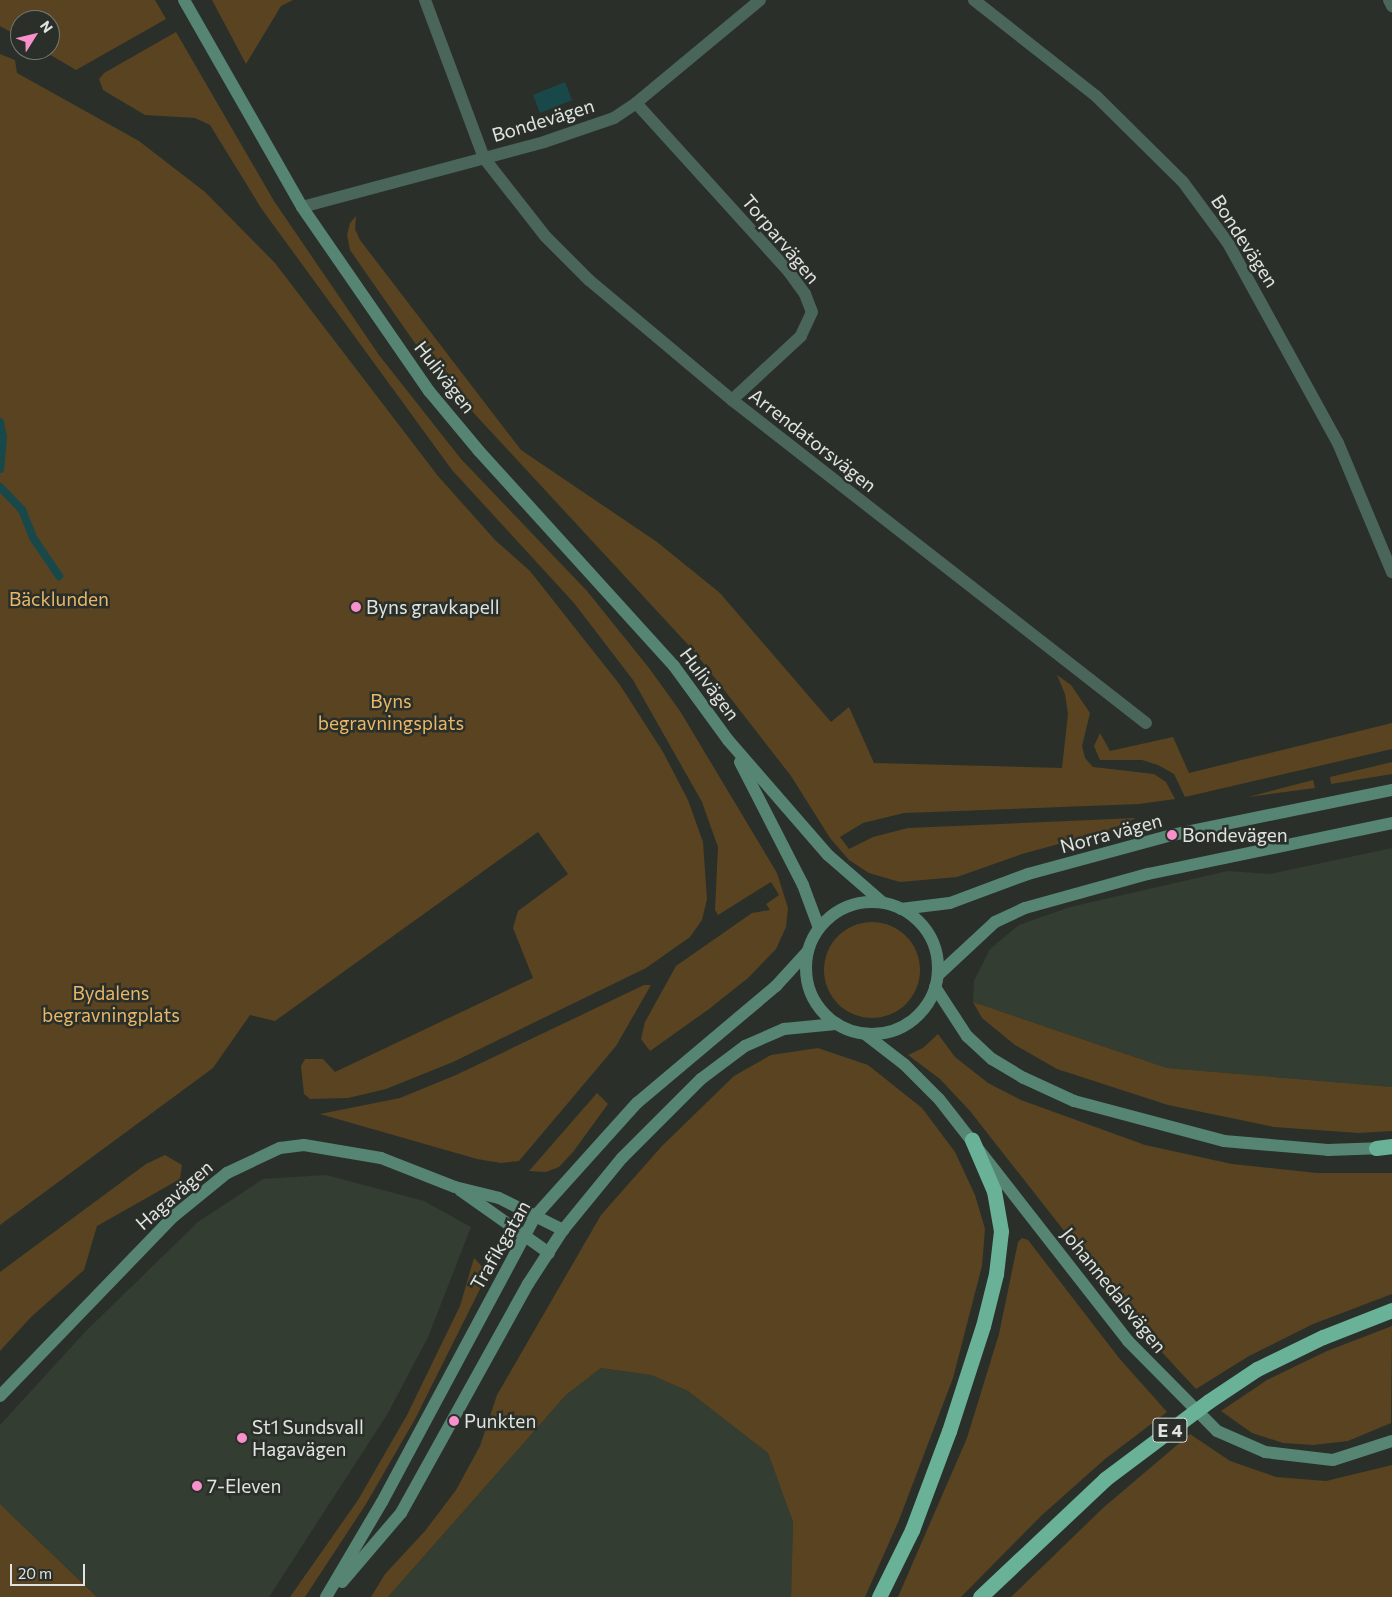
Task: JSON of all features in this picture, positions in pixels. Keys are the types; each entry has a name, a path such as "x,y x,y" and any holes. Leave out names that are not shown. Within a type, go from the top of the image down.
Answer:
{"highway":[{"path":"879,1597 912,1530 949,1431 980,1335 996,1274 1001,1231 994,1191 972,1140"},
{"path":"1376,1148 1392,1148"},
{"name":"E 4","path":"980,1597 1105,1479 1209,1401 1257,1369 1323,1337 1392,1310"}],"main road":[{"name":"Hulivägen","path":"184,0 302,207 430,391 479,451 674,666 728,740 828,855 882,902"},
{"name":"Hulivägen","path":"728,740 804,886 819,928"},
{"name":"Norra vägen","path":"901,909 950,903 1028,874 1172,836 1392,790"},
{"path":"936,981 995,922 1025,908 1148,874 1392,823"},
{"path":"882,902 901,909 927,932 938,962 936,981 929,1002 912,1020 885,1033 865,1034 836,1024 816,1004 807,983 807,952 819,928 837,911 849,906 882,902"},
{"name":"Trafikgatan","path":"327,1597 382,1502 536,1215 637,1103 776,986 807,952"},
{"path":"936,981 967,1036 992,1059 1024,1078 1074,1100 1224,1141 1328,1150 1376,1148"},
{"name":"Trafikgatan","path":"327,1597 400,1513 528,1284 563,1230 622,1158 701,1079 745,1046 784,1029 836,1024"},
{"name":"Johannedalsvägen","path":"865,1034 904,1064 939,1099 1128,1341 1174,1390 1217,1431 1265,1452 1333,1460 1392,1441"},
{"name":"Hagavägen","path":"0,1396 174,1216 227,1173 280,1148 304,1145 338,1148 399,1164 455,1187 499,1198 563,1230"},
{"name":"Hagavägen","path":"455,1187 549,1253"}],"street":[{"name":"Arrendatorsvägen","path":"425,0 484,158 546,237 589,280 732,400 1146,723"},
{"name":"Bondevägen","path":"302,207 583,131 614,118 636,103 760,0"},
{"name":"Bondevägen","path":"974,0 1096,96 1182,182 1228,243 1338,443 1392,572"},
{"path":"1388,0 1392,6"},
{"name":"Torparvägen","path":"636,103 789,272 805,294 812,312 801,336 732,400"}],"shaded area":[{"path":"1392,848 1392,1087 1167,1068 973,1002 974,981 990,949 1019,925 1070,907 1228,871 1270,874"},
{"path":"326,1175 424,1201 471,1227 428,1337 388,1413 269,1597 97,1597 0,1504 0,1425 85,1332 198,1222 263,1179"},
{"path":"601,1368 651,1375 688,1391 768,1453 793,1522 791,1597 388,1597 566,1395"}],"green space":[{"path":"0,0 155,0 166,19 76,70 59,60 60,10 10,10 10,32 0,26"},
{"path":"212,0 293,0 281,6 246,64"},
{"path":"176,32 274,201 379,355 461,459 587,591 649,668 680,711 777,873 788,908 786,927 776,949 748,978 709,1009 650,1051 641,1039 645,1022 676,966 752,913 770,910 766,904 779,895 771,882 718,915 715,910 718,847 702,802 633,680 574,603 452,470 261,208 210,125 195,118 145,115 103,90 99,79 104,73"},
{"name":"Byns begravningsplats","path":"0,54 10,58 10,60 15,60 17,73 139,141 205,192 275,263 438,476 495,540 530,571 620,685 663,752 688,800 703,842 707,899 702,920 690,937 646,968 453,1062 386,1089 348,1098 310,1099 304,1094 301,1066 305,1059 323,1059 335,1072 533,978 513,928 518,911 568,874 538,832 275,1021 250,1015 213,1068 0,1225"},
{"path":"356,216 355,229 360,240 521,450 657,542 720,593 831,722 849,707 874,763 1062,768 1068,714 1065,694 1057,675 1071,685 1090,713 1082,746 1085,758 1093,767 1154,774 1166,782 1175,799 1139,804 904,813 863,823 840,837 849,849 873,837 908,828 1136,818 1110,830 1022,854 957,877 900,882 869,873 849,860 830,838 791,776 693,650 433,369 350,250 347,235 350,223"},
{"path":"1392,723 1392,749 1185,797 1174,774 1158,765 1142,760 1100,760 1094,746 1100,733 1110,751 1173,737 1189,773"},
{"path":"1392,762 1392,774 1331,784 1330,777"},
{"path":"1313,780 1315,788 1248,797"},
{"path":"872,922 890,926 906,936 916,952 920,970 916,988 906,1004 890,1014 872,1018 854,1014 838,1004 828,988 824,970 828,952 838,936 854,926"},
{"path":"644,985 651,985 616,1046 519,1161 501,1163 477,1159 320,1114 400,1098 456,1075"},
{"path":"973,1002 1167,1068 1392,1087 1392,1131 1359,1133 1274,1127 1168,1105 1057,1069 1015,1045 982,1018"},
{"path":"938,1034 955,1057 988,1083 1021,1100 1145,1145 1232,1164 1317,1173 1392,1173 1392,1294 1313,1324 1249,1356 1196,1389 1145,1334 970,1111 940,1079 908,1055 923,1048"},
{"path":"818,1048 868,1065 922,1108 955,1152 975,1195 985,1229 982,1266 953,1378 899,1520 865,1597 791,1597 793,1522 768,1453 688,1391 651,1375 601,1368 566,1395 388,1597 371,1597 385,1574 425,1531 456,1490 480,1446 497,1395 601,1215 662,1146 734,1076 771,1055"},
{"path":"597,1093 608,1104 573,1152 559,1167 546,1172 529,1171"},
{"path":"165,1155 182,1165 180,1179 97,1226 84,1270 31,1317 0,1351 0,1272 146,1164"},
{"path":"1022,1238 1028,1240 1119,1358 1167,1412 1105,1459 1042,1515 961,1597 898,1597 967,1438 999,1334 1018,1242"},
{"path":"474,1258 488,1273 415,1419 366,1504 305,1597 290,1597 358,1500 407,1415 460,1306"},
{"path":"1392,1326 1391,1423 1348,1441 1313,1445 1283,1443 1252,1433 1221,1411 1267,1380 1327,1351"},
{"path":"1190,1434 1230,1461 1276,1477 1326,1481 1392,1465 1392,1597 1011,1597 1103,1508"},
{"path":"0,1504 97,1597 0,1597"}],"water":[{"path":"565,82 572,100 540,113 533,95"}],"waterway":[{"path":"0,422 3,437 0,469"},
{"path":"0,487 22,510 34,539 59,576"}],"place":[{"name":"Byns gravkapell","path":"356,607"},
{"name":"Bondevägen","path":"1172,835"},
{"name":"Punkten","path":"454,1421"},
{"name":"St1 Sundsvall Hagavägen","path":"242,1438"},
{"name":"7-Eleven","path":"197,1486"}],"park label":[{"name":"Bäcklunden","path":"59,599"},
{"name":"Bydalens begravningplats","path":"111,1004"}]}
